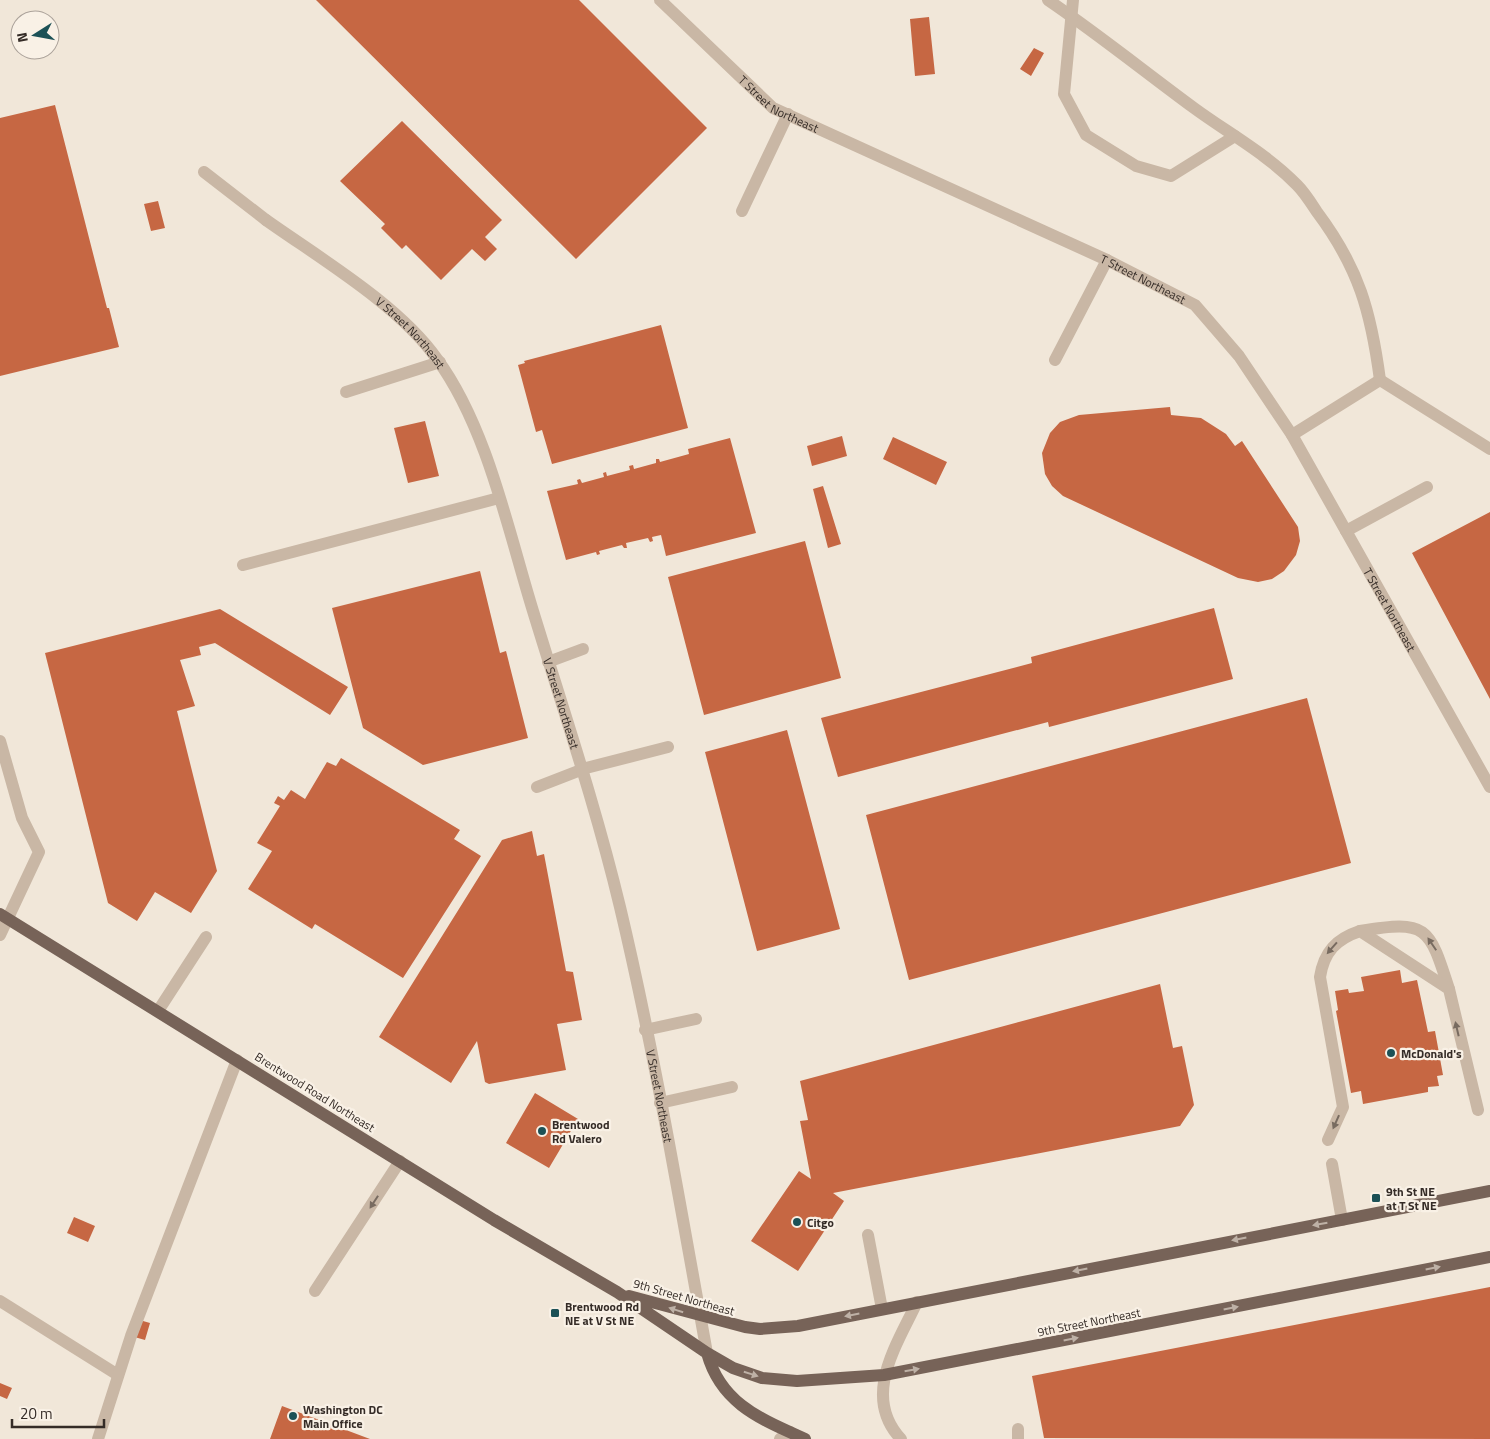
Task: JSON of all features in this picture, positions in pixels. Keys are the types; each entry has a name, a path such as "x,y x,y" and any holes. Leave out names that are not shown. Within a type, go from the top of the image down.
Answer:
{"main road":[{"name":"Brentwood Road Northeast","path":"4,916 400,1161 617,1292"},
{"name":"9th Street Northeast","path":"617,1292 700,1317 760,1329 798,1326 1490,1190"},
{"name":"9th Street Northeast","path":"617,1292 707,1353 747,1373 778,1380 821,1381 884,1375 1490,1257"},
{"path":"707,1353 719,1384 736,1402 785,1436 805,1439"}],"street":[{"name":"T Street Northeast","path":"660,0 773,108 1107,260 1195,305 1239,356 1292,435 1490,787"},
{"path":"1048,0 1265,158 1298,186 1337,239 1355,274 1373,330 1380,380 1490,449"},
{"path":"1073,0 1064,94 1086,135 1136,166 1171,176 1235,136"},
{"path":"742,211 788,114"},
{"name":"V Street Northeast","path":"204,172 266,220 391,311 424,340 440,362 466,406 498,498 620,904 646,1030 707,1353"},
{"path":"1055,360 1107,260"},
{"path":"346,392 440,362"},
{"path":"1292,435 1380,380"},
{"path":"1346,531 1427,487"},
{"path":"243,565 498,498"},
{"path":"548,662 584,649"},
{"path":"0,741 22,818 39,852 4,916 0,935"},
{"path":"537,787 581,770 668,747"},
{"path":"1328,1140 1343,1107 1324,1006 1322,970 1330,948 1346,936 1360,932 1402,925 1419,930 1436,949 1448,989 1478,1110"},
{"path":"1360,932 1448,989"},
{"path":"158,1012 206,937"},
{"path":"646,1030 696,1019"},
{"path":"98,1439 131,1336 237,1060"},
{"path":"660,1103 732,1087"},
{"path":"315,1292 400,1161"},
{"path":"1332,1164 1342,1220"},
{"path":"868,1235 882,1309"},
{"path":"0,1301 118,1375"},
{"path":"900,1439 888,1422 884,1408 882,1385 884,1375 917,1302"}],"building":[{"path":"316,0 579,0 707,128 576,259"},
{"path":"929,17 935,74 915,76 910,19"},
{"path":"1034,48 1044,53 1031,76 1020,69"},
{"path":"55,105 107,308 109,308 119,347 0,376 0,118"},
{"path":"402,121 502,220 485,237 497,249 485,261 472,249 441,280 406,245 402,249 381,228 385,224 340,181"},
{"path":"158,201 165,228 151,231 144,204"},
{"path":"661,325 688,428 552,464 542,430 536,432 518,365 525,363 524,361"},
{"path":"1170,407 1171,415 1201,418 1226,434 1235,446 1242,441 1298,527 1300,541 1296,555 1284,571 1272,579 1258,582 1238,578 1063,496 1052,486 1045,474 1042,453 1050,433 1060,422 1079,415"},
{"path":"425,421 439,476 408,483 394,428"},
{"path":"842,436 847,456 812,466 807,446"},
{"path":"893,437 947,462 936,485 883,459"},
{"path":"730,438 756,533 666,556 661,535 652,537 653,541 650,542 648,538 626,543 627,548 624,548 622,545 599,551 600,554 597,555 596,552 566,560 547,491 578,484 577,480 580,479 582,483 604,477 603,473 606,472 607,476 630,470 629,466 633,465 634,469 656,463 656,459 659,459 660,462 689,454 688,449"},
{"path":"823,486 841,544 828,548 813,489"},
{"path":"1490,512 1490,699 1412,553"},
{"path":"805,541 841,678 704,715 668,577"},
{"path":"480,571 500,653 506,651 528,738 423,765 363,728 332,608"},
{"path":"1214,608 1233,679 1049,727 1048,722 838,777 821,718 1032,663 1031,657"},
{"path":"220,609 348,687 330,715 215,643 199,647 201,655 180,660 195,706 177,711 217,871 191,913 155,892 137,921 108,903 45,653"},
{"path":"1307,698 1351,863 909,980 866,815"},
{"path":"787,730 840,929 757,951 705,752"},
{"path":"341,758 460,830 454,839 481,856 403,978 315,924 312,929 248,889 272,851 257,843 280,806 274,803 278,796 284,800 291,790 305,799 327,762 336,766"},
{"path":"532,831 537,856 544,854 566,971 573,972 582,1020 557,1024 566,1070 489,1084 485,1082 477,1041 451,1083 379,1037 502,840"},
{"name":"McDonald's","path":"1400,970 1402,983 1417,980 1428,1032 1435,1031 1443,1075 1437,1076 1439,1086 1428,1087 1428,1092 1363,1104 1361,1091 1351,1093 1336,1011 1338,1010 1335,991 1348,989 1349,993 1364,991 1361,977"},
{"path":"1160,984 1173,1048 1182,1046 1194,1105 1180,1126 833,1193 844,1201 798,1271 751,1241 799,1171 811,1179 800,1121 808,1120 800,1081"},
{"path":"535,1093 578,1119 549,1168 506,1143"},
{"path":"74,1217 95,1226 88,1242 67,1233"},
{"path":"1490,1287 1490,1439 1044,1438 1032,1376"},
{"path":"136,1319 150,1323 145,1340 131,1336"},
{"path":"0,1383 12,1388 7,1399 0,1396"},
{"name":"Washington DC Main Office","path":"282,1406 370,1439 270,1439"}],"place":[{"name":"McDonald's","path":"1391,1053"},
{"name":"Brentwood Rd Valero","path":"542,1131"},
{"name":"9th St NE at T St NE","path":"1376,1198"},
{"name":"Citgo","path":"797,1222"},
{"name":"Brentwood Rd NE at V St NE","path":"555,1313"},
{"name":"Washington DC Main Office","path":"293,1416"}]}
